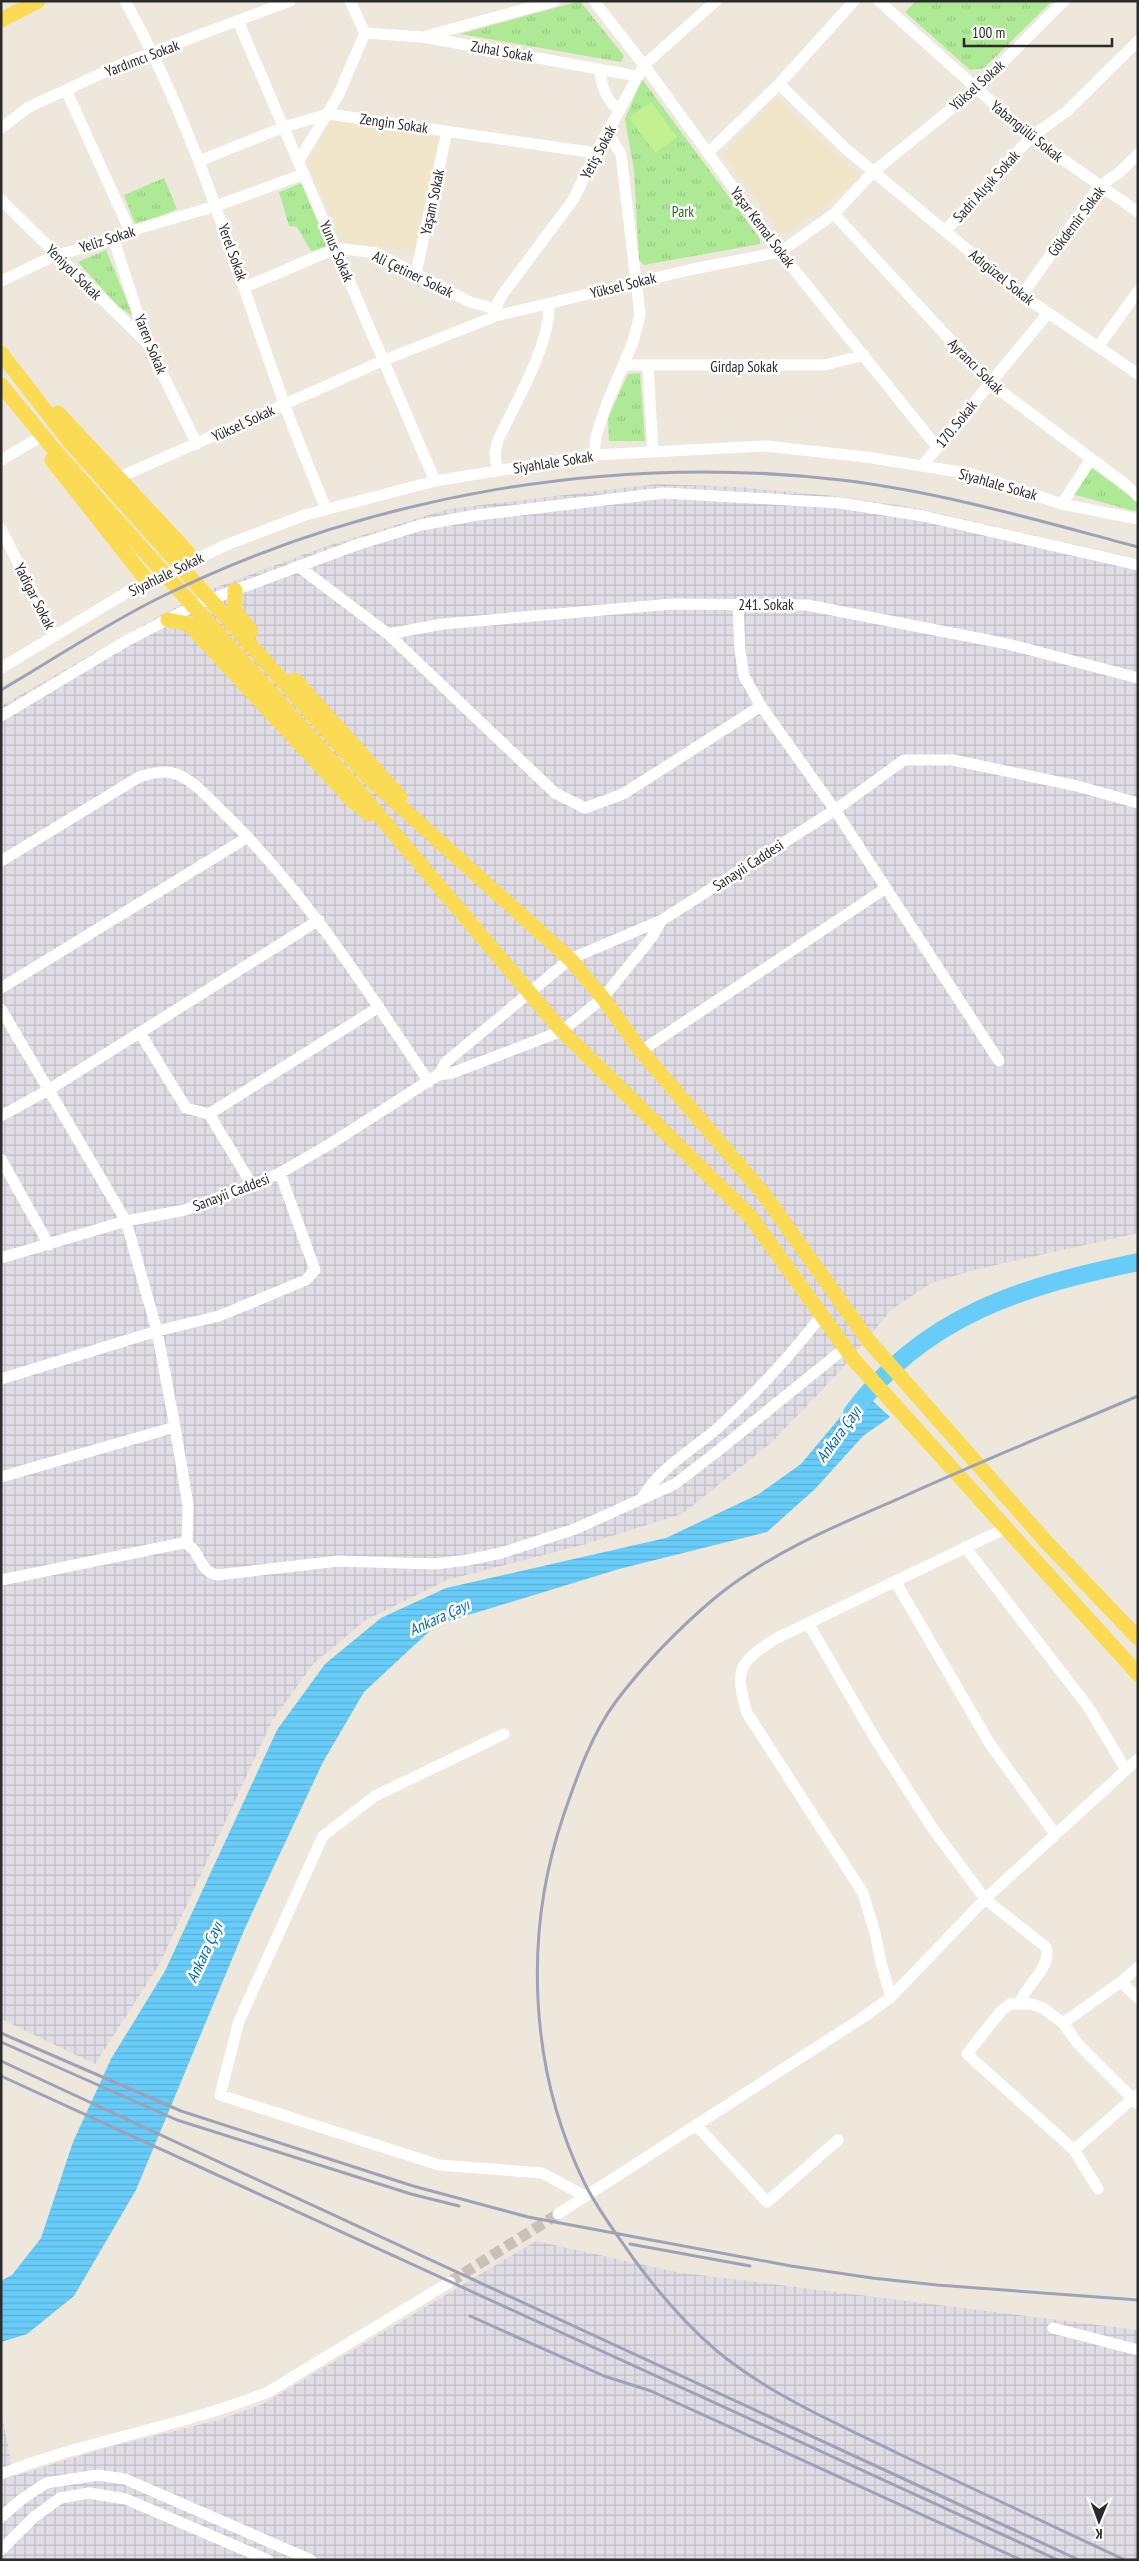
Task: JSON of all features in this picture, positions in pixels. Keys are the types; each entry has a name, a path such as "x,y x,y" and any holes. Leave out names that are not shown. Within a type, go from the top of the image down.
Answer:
{"main road":[{"path":"1,20 38,1"},
{"path":"1,353 69,441 369,778 570,958 603,998 641,1051 763,1193 868,1340 1048,1544 1138,1638"},
{"path":"20,376 87,442 153,517 195,560"},
{"path":"1,384 56,452 400,839 562,1031 750,1216 854,1360 1138,1674"},
{"path":"42,436 52,462 148,582"},
{"path":"120,547 138,556 151,548 159,535 153,517"},
{"path":"235,590 236,610 245,625"},
{"path":"224,661 214,636 216,623 230,613 245,625 394,787 416,821"},
{"path":"168,620 190,624 351,799 400,839"}],"street":[{"name":"Yerel Sokak","path":"125,1 154,53 199,161 245,287 284,404 326,509"},
{"name":"Yardımcı Sokak","path":"1,128 29,107 122,64 290,1"},
{"path":"299,160 328,114 365,33 350,1"},
{"path":"423,37 555,1"},
{"name":"Yaşar Kemal Sokak","path":"594,1 644,65 780,252 937,448"},
{"name":"Yetiş Sokak","path":"496,313 502,295 573,200 596,153 644,65 716,1"},
{"path":"708,153 779,84 854,1"},
{"name":"Yüksel Sokak","path":"118,478 382,361 496,313 549,304 636,281 780,252 834,214 873,172 976,89 1064,1"},
{"name":"Yabangülü Sokak","path":"887,4 976,89 1031,137 1099,187 1138,212"},
{"name":"Yunus Sokak","path":"238,21 435,481"},
{"name":"Zuhal Sokak","path":"365,33 423,37 637,76"},
{"name":"Sadri Alışık Sokak","path":"946,230 1031,137 1067,111 1138,42"},
{"path":"600,69 601,78 610,102 620,110"},
{"name":"Adıgüzel Sokak","path":"779,84 845,148 1022,295 1138,374"},
{"path":"66,90 130,231"},
{"name":"Zengin Sokak","path":"199,161 284,127 328,114 596,153"},
{"name":"Yaşam Sokak","path":"416,273 447,131"},
{"path":"594,455 596,436 607,403 633,342 640,315 621,154 608,133"},
{"name":"Gökdemir Sokak","path":"1022,295 1099,187 1121,171 1138,154"},
{"name":"Yeliz Sokak","path":"1,281 56,255 114,240 130,231 216,206 304,174"},
{"name":"Yeniyol Sokak","path":"1,200 147,343"},
{"name":"Ayrancı Sokak","path":"834,214 990,383 1138,496"},
{"name":"Yaren Sokak","path":"114,240 147,343 197,444"},
{"path":"245,287 336,248"},
{"name":"Ali Çetiner Sokak","path":"336,248 376,253 470,302 496,313"},
{"path":"1098,347 1138,291"},
{"path":"497,471 495,453 498,440 542,344 550,316 549,304"},
{"name":"170. Sokak","path":"922,466 1048,313"},
{"name":"Girdap Sokak","path":"623,365 648,367 825,365 864,355"},
{"path":"648,367 653,451"},
{"path":"1,460 42,436"},
{"name":"Siyahlale Sokak","path":"1,668 148,582 226,545 326,509 435,481 594,455 766,446 866,457 972,474 1062,504 1138,519"},
{"path":"1062,504 1091,459"},
{"path":"1,716 126,640 235,590 356,545 421,525 477,515 664,493 840,503 942,520 1138,566"},
{"name":"Yadigar Sokak","path":"1,529 55,636"},
{"path":"298,566 388,634 555,793 585,808 623,794 761,706"},
{"name":"241. Sokak","path":"388,634 443,624 673,604 807,605 1008,644 1138,678"},
{"path":"738,604 740,651 744,676 761,706 835,810 999,1061"},
{"name":"Sanayii Caddesi","path":"434,1079 446,1062 570,958 662,920 835,810 904,760 953,760 1077,786 1138,803"},
{"path":"1,861 139,778 165,771 178,774 191,782 248,836 319,920 378,1007 434,1079"},
{"path":"1,988 248,836"},
{"path":"641,1051 886,888"},
{"path":"1,1116 50,1089 319,920"},
{"name":"Sanayii Caddesi","path":"1,1258 126,1221 185,1210 252,1185 280,1173 434,1079 562,1031 603,998 652,937 662,920"},
{"path":"209,1114 378,1007"},
{"path":"1,1009 50,1089 126,1221 157,1331 176,1427 188,1505 187,1544"},
{"path":"140,1033 186,1108 209,1114 252,1185"},
{"path":"1,1159 49,1244"},
{"path":"1,1379 157,1331 219,1316 306,1280 314,1270 280,1173"},
{"path":"643,1497 657,1478 720,1426 766,1381 792,1354 822,1316"},
{"path":"1,1580 176,1544 187,1544 195,1552 203,1568 217,1575 339,1561 451,1563 501,1553 575,1529 624,1509 643,1497 675,1484 844,1348"},
{"path":"1,1477 176,1427"},
{"path":"890,1996 863,1893 747,1713 742,1698 740,1670 747,1658 775,1639 1004,1528"},
{"path":"966,1547 1089,1708 1126,1770"},
{"path":"895,1581 990,1744 1055,1834"},
{"path":"808,1623 876,1740 931,1826 985,1899 1046,1947 1046,1962 1030,1983 1020,2002"},
{"path":"504,1734 375,1796 323,1836 239,2022 220,2095 439,2165 542,2173 585,2196"},
{"path":"558,2214 862,2018 890,1996 985,1899 1138,1759"},
{"path":"1063,2023 1121,1982 1138,1967"},
{"path":"1121,1982 1138,1998"},
{"path":"1074,2150 1136,2099 1078,2044 1063,2023 1043,2008 1020,2002 1010,2004 1000,2011 967,2054 1074,2150 1098,2189"},
{"path":"697,2126 766,2202 838,2140"},
{"path":"1,2474 111,2438 240,2404 268,2392 450,2282"},
{"path":"1053,2328 1138,2350"},
{"path":"1,2517 22,2499 46,2483 98,2475 125,2479 310,2560"},
{"path":"1,2550 34,2517 60,2498 90,2493 126,2500 268,2560"}],"shaded area":[{"path":"777,97 861,177 820,211 782,235 723,154"},
{"path":"331,119 440,137 414,251 343,242 308,163"},
{"path":"657,484 739,487 834,496 911,507 1138,559 1138,1233 974,1270 931,1283 891,1310 840,1371 772,1442 682,1514 586,1544 447,1580 366,1620 313,1664 272,1721 159,1965 95,2064 1,2019 1,706 209,590 321,548 448,509"},
{"path":"536,2241 676,2272 1138,2330 1138,2560 1,2560 1,2411 14,2476 105,2448 219,2420 263,2404"}],"green space":[{"path":"580,1 624,56 621,62 460,34"},
{"path":"916,1 1052,1 984,68 970,70 905,12"},
{"name":"Park","path":"642,79 760,239 760,244 644,265 639,260 634,170 625,119"},
{"path":"651,102 677,137 655,153 629,118"},
{"path":"164,178 177,209 136,226 124,195"},
{"path":"302,183 329,246 311,251 297,227 289,226 279,192"},
{"path":"106,250 133,316 119,307 78,262"},
{"path":"640,373 645,441 609,441 608,418 628,374"},
{"path":"1092,468 1132,498 1138,504 1138,509 1134,511 1072,494"}],"water":[{"path":"862,1391 890,1417 863,1436 815,1489 767,1532 619,1569 436,1625 364,1692 323,1762 245,1928 136,2190 74,2296 27,2334 1,2342 1,2281 12,2275 41,2238 73,2142 111,2059 165,1971 277,1730 325,1664 381,1618 446,1588 666,1538 759,1494 801,1464"}],"waterway":[{"name":"Ankara Çayı","path":"852,1413 880,1379 911,1351 944,1328 1016,1294 1096,1271 1138,1262"}],"tunnel":[{"path":"450,2282 558,2214"}],"railway":[{"path":"1,690 141,607 240,562 322,532 407,508 493,490 580,478 667,473 755,473 841,480 879,485 954,500 1138,547"},
{"path":"1125,2560 897,2453 781,2395 737,2367 705,2341 683,2319 642,2271 601,2211 584,2182 566,2139 552,2094 543,2047 538,2000 538,1953 542,1906 551,1859 564,1814 586,1755 600,1726 617,1700 651,1659 689,1621 737,1581 758,1567 804,1542 958,1473 1138,1396"},
{"path":"1,2033 181,2111 413,2186 528,2217 791,2266 872,2278 937,2285 1138,2300"},
{"path":"1,2042 177,2120 411,2194 459,2206"},
{"path":"1,2061 1079,2560"},
{"path":"1,2076 1058,2560"},
{"path":"630,2244 750,2266"},
{"path":"470,2316 604,2376 651,2391 1021,2560"}]}
